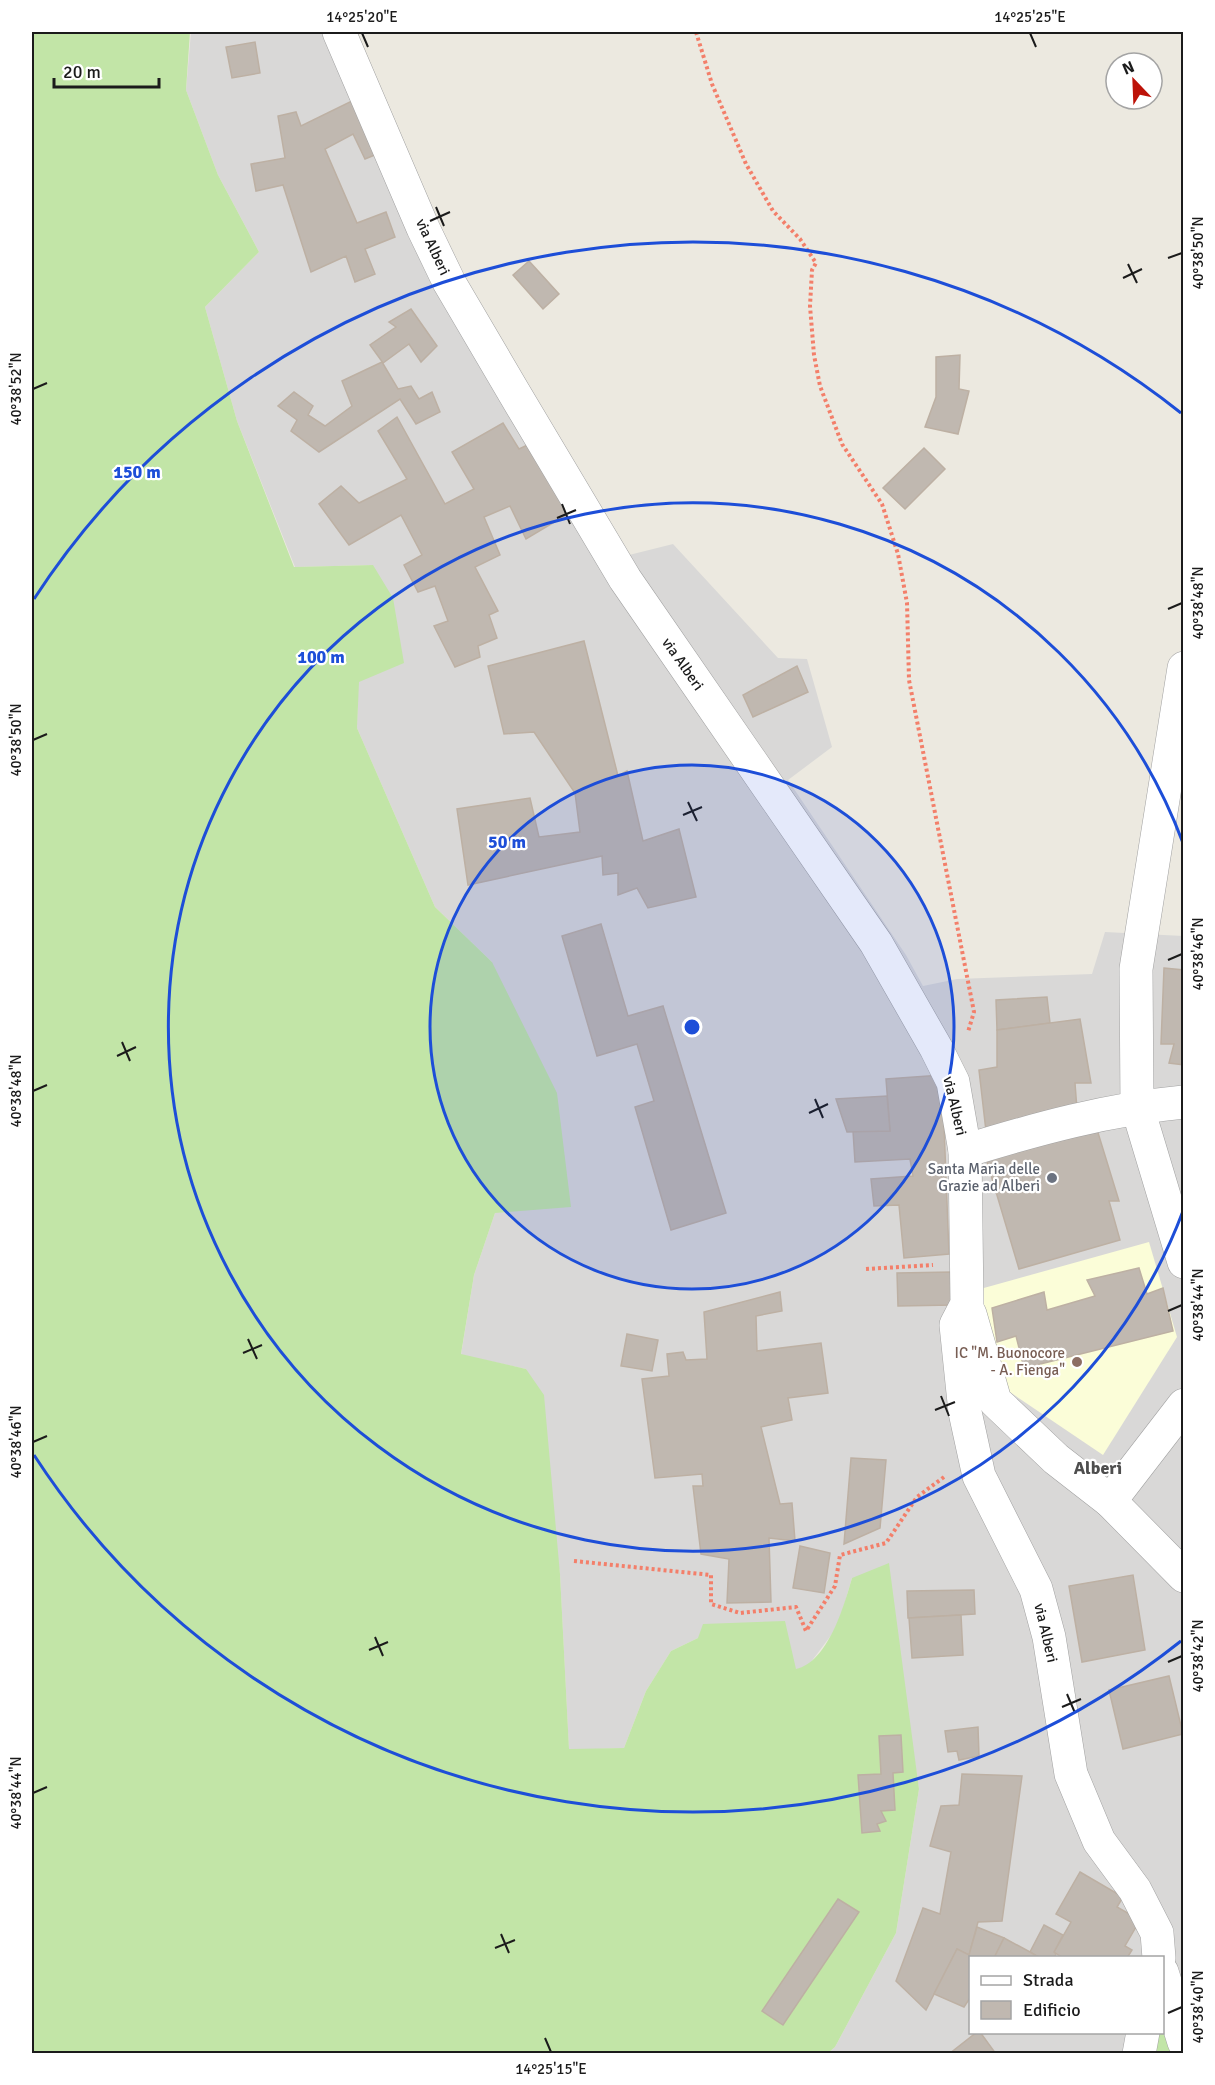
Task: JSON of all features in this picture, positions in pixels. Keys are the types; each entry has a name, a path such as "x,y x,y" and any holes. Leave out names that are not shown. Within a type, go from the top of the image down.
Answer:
{"street":[{"name":"via Alberi","path":"339,32 423,228 449,282 625,579 876,943 952,1082 965,1151 968,1304 995,1401 1056,1459 1110,1501 1184,1576"},
{"path":"1184,668 1136,969 1137,1106 1184,1262"},
{"path":"965,1151 1016,1135 1137,1106 1184,1102"},
{"name":"via Alberi","path":"968,1304 956,1325 965,1412 977,1466 1036,1589 1049,1637 1071,1774 1099,1841 1135,1890 1157,1933 1159,1956"},
{"path":"1110,1501 1184,1405"},
{"path":"1164,1978 1184,2043"},
{"path":"1139,2054 1143,2034"}],"path":[{"path":"696,32 712,84 746,164 773,211 800,238 816,263 812,270 810,306 814,355 820,386 842,444 882,504 898,554 907,603 909,680 974,1012 952,1082"},
{"path":"866,1269 967,1263"},
{"path":"574,1561 711,1575 711,1604 740,1613 796,1606 806,1631 835,1586 840,1555 886,1543 917,1497 977,1466"}],"shaded area":[{"path":"191,32 357,32 448,252 629,555 673,544 778,658 807,659 832,747 788,780 906,955 923,986 957,979 1092,974 1105,932 1183,936 1183,2053 1164,1967 1164,1956 969,1956 969,2034 1154,2034 1150,2053 828,2053 835,2047 896,1933 919,1789 903,1685 852,1578 838,1626 808,1666 796,1670 698,1638 671,1651 646,1691 624,1748 569,1750 560,1574 526,1369 461,1355 474,1275 495,1213 492,962 435,907 357,728 358,682 372,565 295,567 237,421 205,307 259,252 218,175 186,90"},
{"name":"IC \"M. Buonocore - A. Fienga\"","path":"1149,1242 1177,1337 1103,1455 1001,1386 973,1291"}],"green space":[{"path":"32,32 190,32 186,90 218,175 259,252 205,307 237,421 294,567 373,565 393,598 404,663 359,682 357,728 435,907 492,962 557,1093 571,1207 495,1213 474,1275 461,1354 526,1369 544,1395 560,1574 569,1749 624,1748 646,1691 671,1651 698,1638 703,1624 785,1621 796,1669 807,1664 826,1645 839,1617 852,1578 889,1563 919,1789 896,1933 835,2047 828,2053 32,2054"},
{"path":"1164,2007 1176,2053 1150,2054 1154,2034 1164,2034"}],"building":[{"path":"255,42 260,73 232,78 226,47"},
{"path":"358,98 382,152 365,159 353,134 325,149 357,223 386,212 395,237 365,249 375,274 355,282 346,256 311,272 283,185 256,191 251,164 285,158 278,116 296,112 301,126"},
{"path":"529,261 559,294 543,309 513,275"},
{"path":"411,309 437,346 421,362 409,344 383,363 370,345 396,327 389,322"},
{"path":"960,355 959,389 969,391 958,434 925,427 936,397 936,357"},
{"path":"382,362 398,389 411,386 419,399 432,392 440,412 416,424 400,399 319,452 291,431 297,420 278,406 294,392 313,406 308,415 325,426 352,406 342,381"},
{"path":"397,417 445,504 474,489 452,452 503,423 519,449 534,442 573,511 526,539 510,506 484,517 500,555 475,567 498,611 489,615 497,638 478,646 480,657 455,667 434,626 448,621 435,586 418,592 404,565 422,555 401,515 349,545 319,504 341,486 359,503 407,479 378,431"},
{"path":"924,448 945,469 905,509 883,488"},
{"path":"584,641 618,776 627,771 643,841 679,829 696,897 648,908 637,888 618,895 618,873 603,875 602,856 468,885 457,809 530,798 539,837 580,832 575,793 534,732 504,734 488,666"},
{"path":"797,666 808,692 753,717 743,695"},
{"path":"601,924 628,1016 663,1006 726,1213 671,1230 635,1107 654,1101 637,1044 597,1056 562,936"},
{"path":"1164,968 1184,970 1184,1065 1169,1063 1174,1044 1161,1044"},
{"path":"1047,997 1050,1023 997,1030 996,1000"},
{"path":"1080,1019 1091,1083 1075,1083 1077,1110 986,1131 979,1070 997,1067 997,1030"},
{"path":"942,1075 949,1254 904,1258 899,1205 874,1206 871,1179 913,1176 910,1159 855,1162 853,1131 890,1131 886,1079"},
{"path":"887,1096 890,1131 847,1132 836,1099"},
{"name":"Santa Maria delle Grazie ad Alberi","path":"1095,1123 1119,1201 1109,1201 1120,1240 1019,1269 985,1155"},
{"path":"1139,1268 1147,1294 1163,1288 1173,1331 1024,1368 1016,1336 997,1342 992,1308 1044,1292 1047,1310 1095,1296 1087,1280"},
{"path":"952,1272 953,1305 898,1306 897,1273"},
{"path":"780,1292 782,1311 756,1316 757,1351 821,1343 828,1393 788,1398 792,1420 761,1427 780,1504 792,1503 795,1541 769,1538 771,1602 727,1603 729,1559 701,1554 693,1486 703,1486 702,1474 655,1478 642,1379 669,1376 667,1354 683,1352 686,1360 707,1359 704,1312"},
{"path":"627,1334 658,1340 652,1371 621,1366"},
{"path":"851,1458 886,1460 880,1528 844,1544"},
{"path":"800,1546 830,1553 824,1593 793,1588"},
{"path":"1133,1575 1145,1650 1082,1662 1069,1586"},
{"path":"974,1590 975,1614 908,1618 907,1591"},
{"path":"961,1615 963,1655 912,1658 909,1618"},
{"path":"1169,1676 1183,1734 1123,1749 1109,1690"},
{"path":"978,1727 979,1756 959,1760 957,1751 948,1752 945,1731"},
{"path":"901,1735 903,1772 893,1773 895,1810 881,1811 886,1821 877,1824 880,1831 862,1833 858,1775 881,1774 879,1736"},
{"path":"962,1774 1022,1776 1002,1921 978,1922 969,1955 957,1949 926,2010 896,1981 923,1908 940,1914 951,1852 930,1846 941,1806 959,1805"},
{"path":"1080,1872 1123,1897 1117,1907 1140,1920 1125,1946 1132,1950 1128,1956 1060,1956 1054,1952 1071,1922 1056,1914"},
{"path":"838,1899 859,1912 783,2025 762,2011"},
{"path":"1044,1925 1063,1935 1054,1952 1055,1956 1037,1956 1030,1952"},
{"path":"977,1927 1004,1938 995,1956 969,1956 969,2000 964,2007 934,1994 957,1949 969,1955"},
{"path":"1004,1938 1037,1956 995,1956"},
{"path":"974,2034 981,2034 996,2054 949,2054"}],"place":[{"name":"Santa Maria delle Grazie ad Alberi","path":"1052,1178"},
{"name":"IC \"M. Buonocore - A. Fienga\"","path":"1077,1362"}],"district":[{"name":"Alberi","path":"1098,1468"}]}
